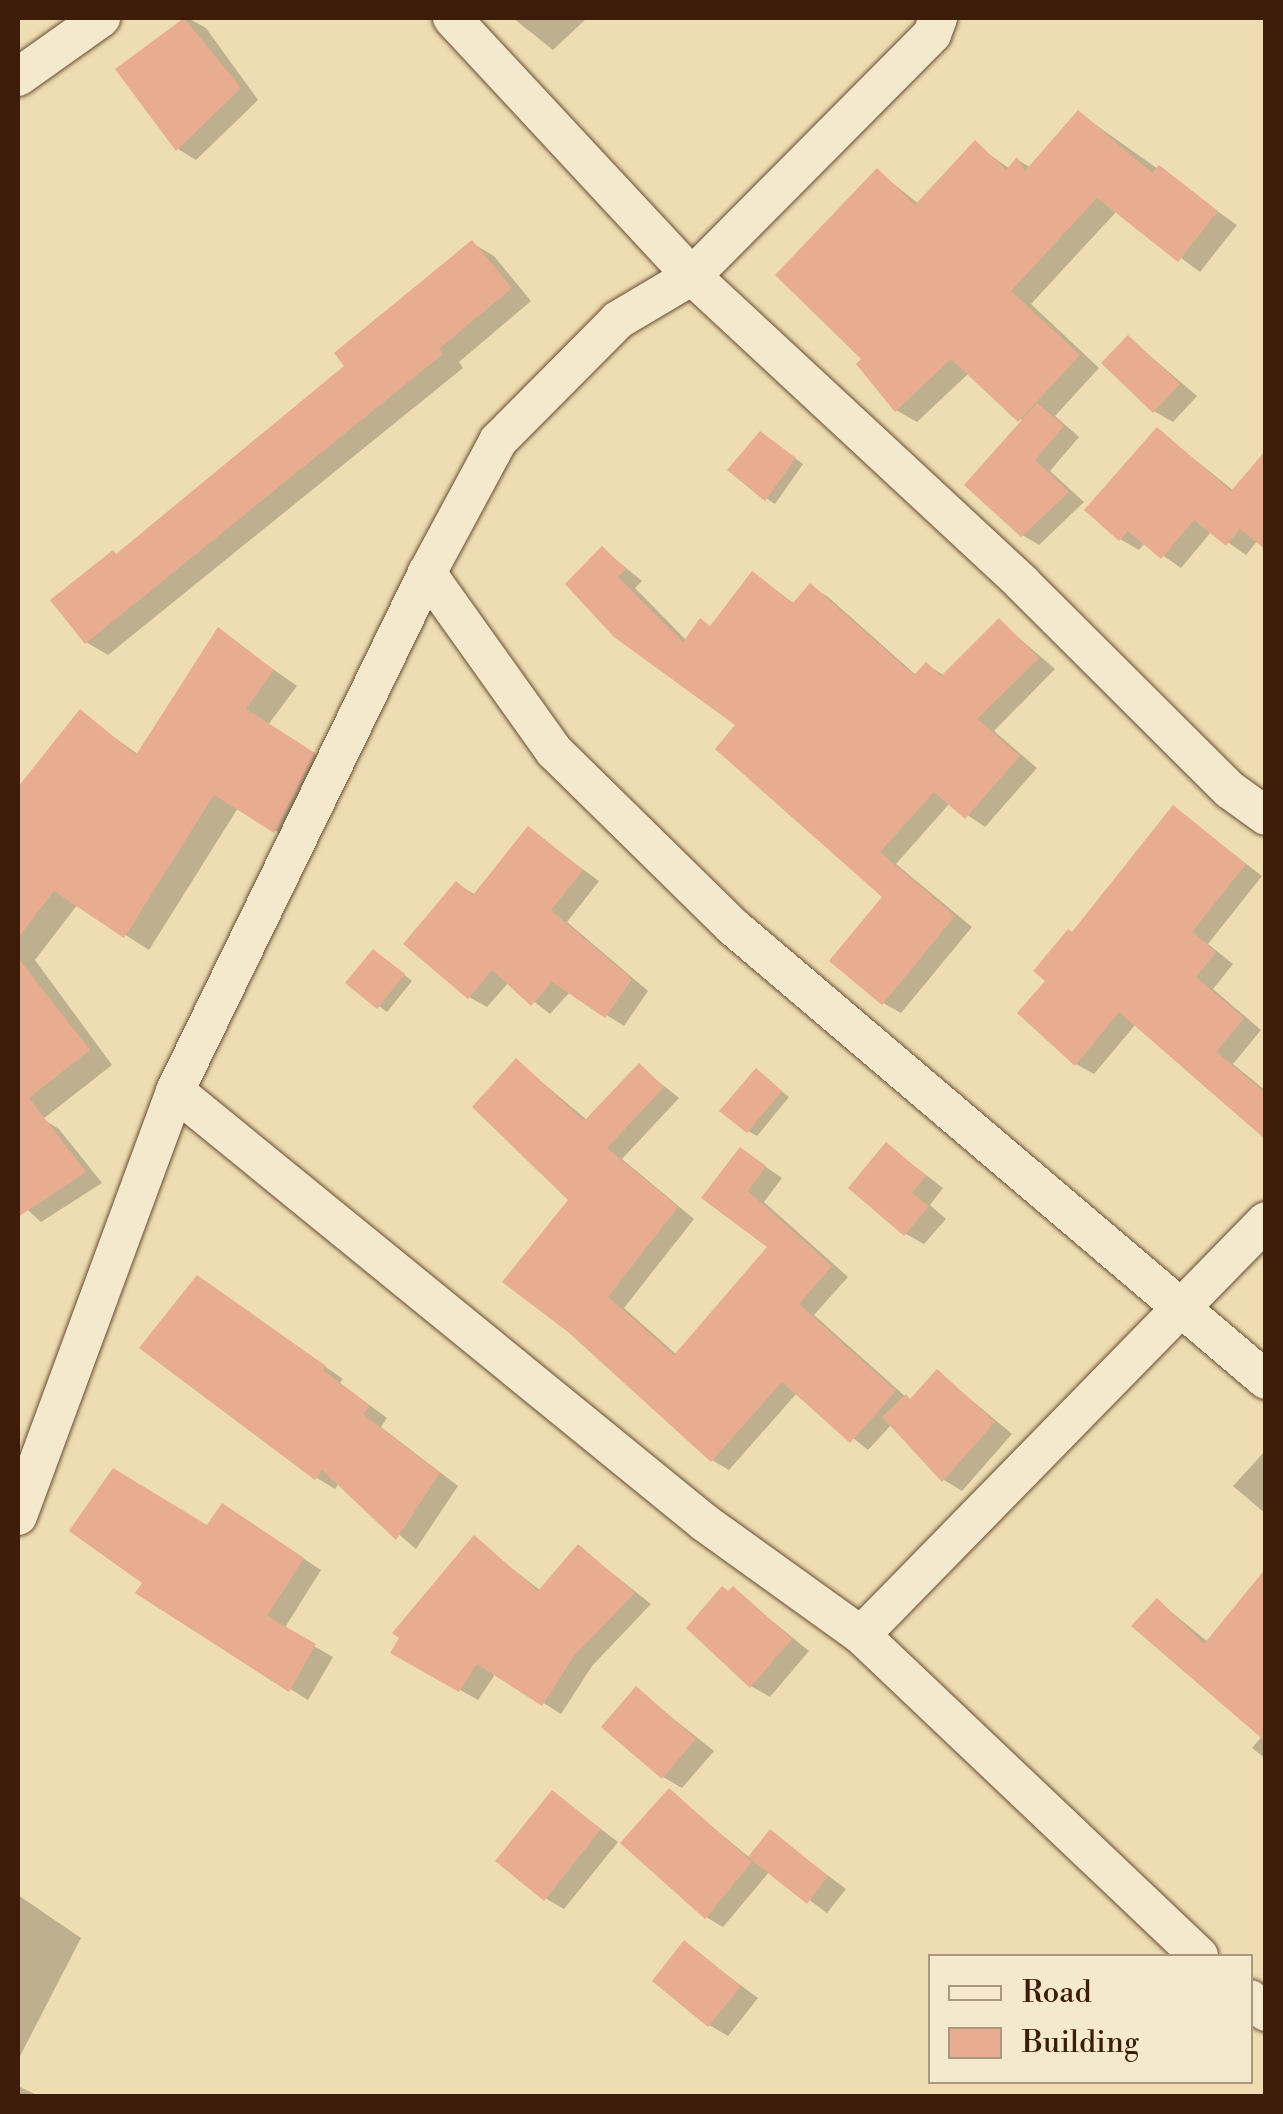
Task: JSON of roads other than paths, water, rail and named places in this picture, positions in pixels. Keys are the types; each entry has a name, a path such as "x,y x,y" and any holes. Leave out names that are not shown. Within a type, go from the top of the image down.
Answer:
{"street":[{"path":"18,78 101,18"},
{"path":"452,18 692,276 1022,583 1230,790 1266,816"},
{"path":"18,1516 175,1092 427,572 498,441 618,320 692,276 932,34 938,18"},
{"path":"427,572 554,751 732,926 1266,1380"},
{"path":"175,1092 704,1523 861,1635 1197,1954"},
{"path":"861,1635 1266,1221"}]}
